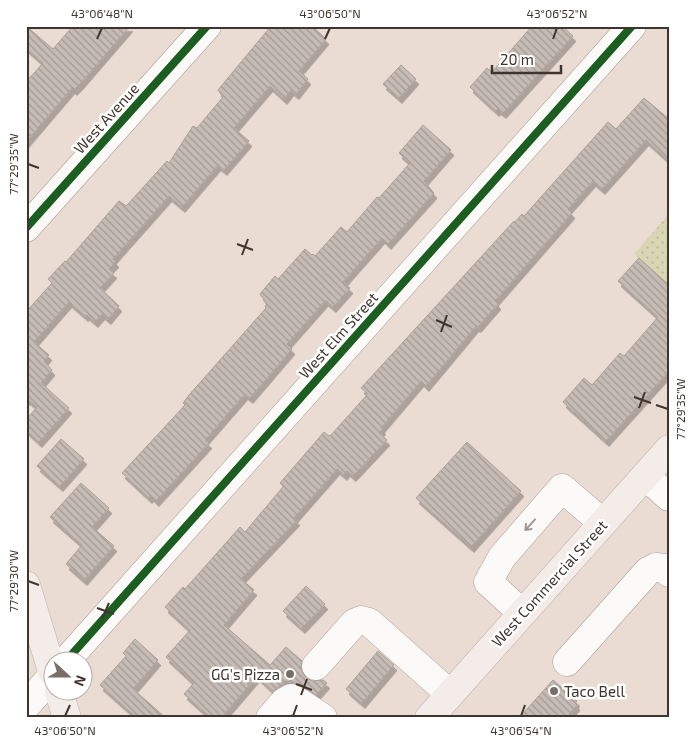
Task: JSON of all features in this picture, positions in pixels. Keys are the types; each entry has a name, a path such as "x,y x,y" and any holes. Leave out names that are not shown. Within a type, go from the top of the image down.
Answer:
{"main road":[{"name":"West Commercial Street","path":"429,718 669,449"},
{"path":"26,585 46,652"},
{"path":"62,702 67,718"}],"street":[{"name":"West Avenue","path":"26,228 207,26"},
{"name":"West Elm Street","path":"74,652 632,26"},
{"path":"645,476 669,497"},
{"path":"522,613 488,582 502,556 562,488 603,524"},
{"path":"567,662 648,571 656,566 664,568 669,573"},
{"path":"316,666 354,623 361,620 369,622 450,694"},
{"path":"26,706 42,688"},
{"path":"270,718 284,702 291,698 323,718"}],"shaded area":[{"path":"669,214 669,285 634,254"}],"building":[{"path":"26,26 53,49 73,26 130,26 80,84 74,90 72,88 26,142 26,82 43,63 26,48"},
{"path":"271,26 312,26 326,39 299,71 308,79 296,94 291,90 284,99 270,86 234,128 249,141 224,170 218,165 182,207 169,196 113,259 116,262 109,269 114,273 100,288 119,306 108,319 102,314 95,322 69,302 34,342 49,355 44,361 52,370 41,383 69,408 39,442 26,430 26,420 37,407 26,400 26,312 52,283 48,279 66,262 119,201 126,206 167,161 169,163 193,126 197,128 223,97 218,90"},
{"path":"532,26 562,26 573,36 503,113 498,109 496,111 470,87 487,68 492,72"},
{"path":"401,65 416,79 399,98 383,84"},
{"path":"644,98 669,119 669,161 646,140 602,189 593,181 568,209 572,213 495,301 498,304 478,327 476,326 426,386 421,381 381,428 383,429 379,433 387,440 353,476 347,471 344,475 337,469 294,518 297,520 241,579 254,590 224,625 270,665 286,647 302,661 301,670 306,678 313,681 323,680 327,683 316,695 302,685 286,681 273,691 257,676 221,718 211,718 184,694 194,683 166,657 190,630 165,607 183,587 185,589 240,527 245,532 282,488 283,486 280,483 324,432 329,436 331,435 366,396 367,393 361,388 514,221 522,214 524,216 608,122 616,129"},
{"path":"423,125 451,150 424,181 434,193 388,244 382,238 343,282 350,288 333,307 325,301 287,344 292,349 250,398 245,394 205,440 209,443 156,501 151,496 149,498 122,473 185,405 183,403 189,395 266,308 267,304 260,294 275,276 278,279 305,249 315,256 341,227 347,232 410,163 399,153"},
{"path":"639,258 669,285 669,371 606,441 563,402 584,378 592,385 620,353 624,356 658,317 618,281"},
{"path":"61,439 84,459 60,486 37,466"},
{"path":"467,442 521,491 471,547 416,498"},
{"path":"81,483 109,508 92,527 114,546 84,580 66,564 82,545 50,517"},
{"path":"306,586 325,604 302,628 283,611"},
{"path":"135,639 158,660 133,689 166,718 137,718 100,685 126,656 123,653"},
{"path":"378,651 394,665 362,703 346,689"},
{"name":"Taco Bell","path":"553,680 577,701 575,703 577,705 566,718 519,718"}],"cycle path":[{"path":"26,228 207,26"},
{"path":"74,652 632,26"}],"place":[{"name":"GG's Pizza","path":"290,674"},
{"name":"Taco Bell","path":"554,691"}]}
